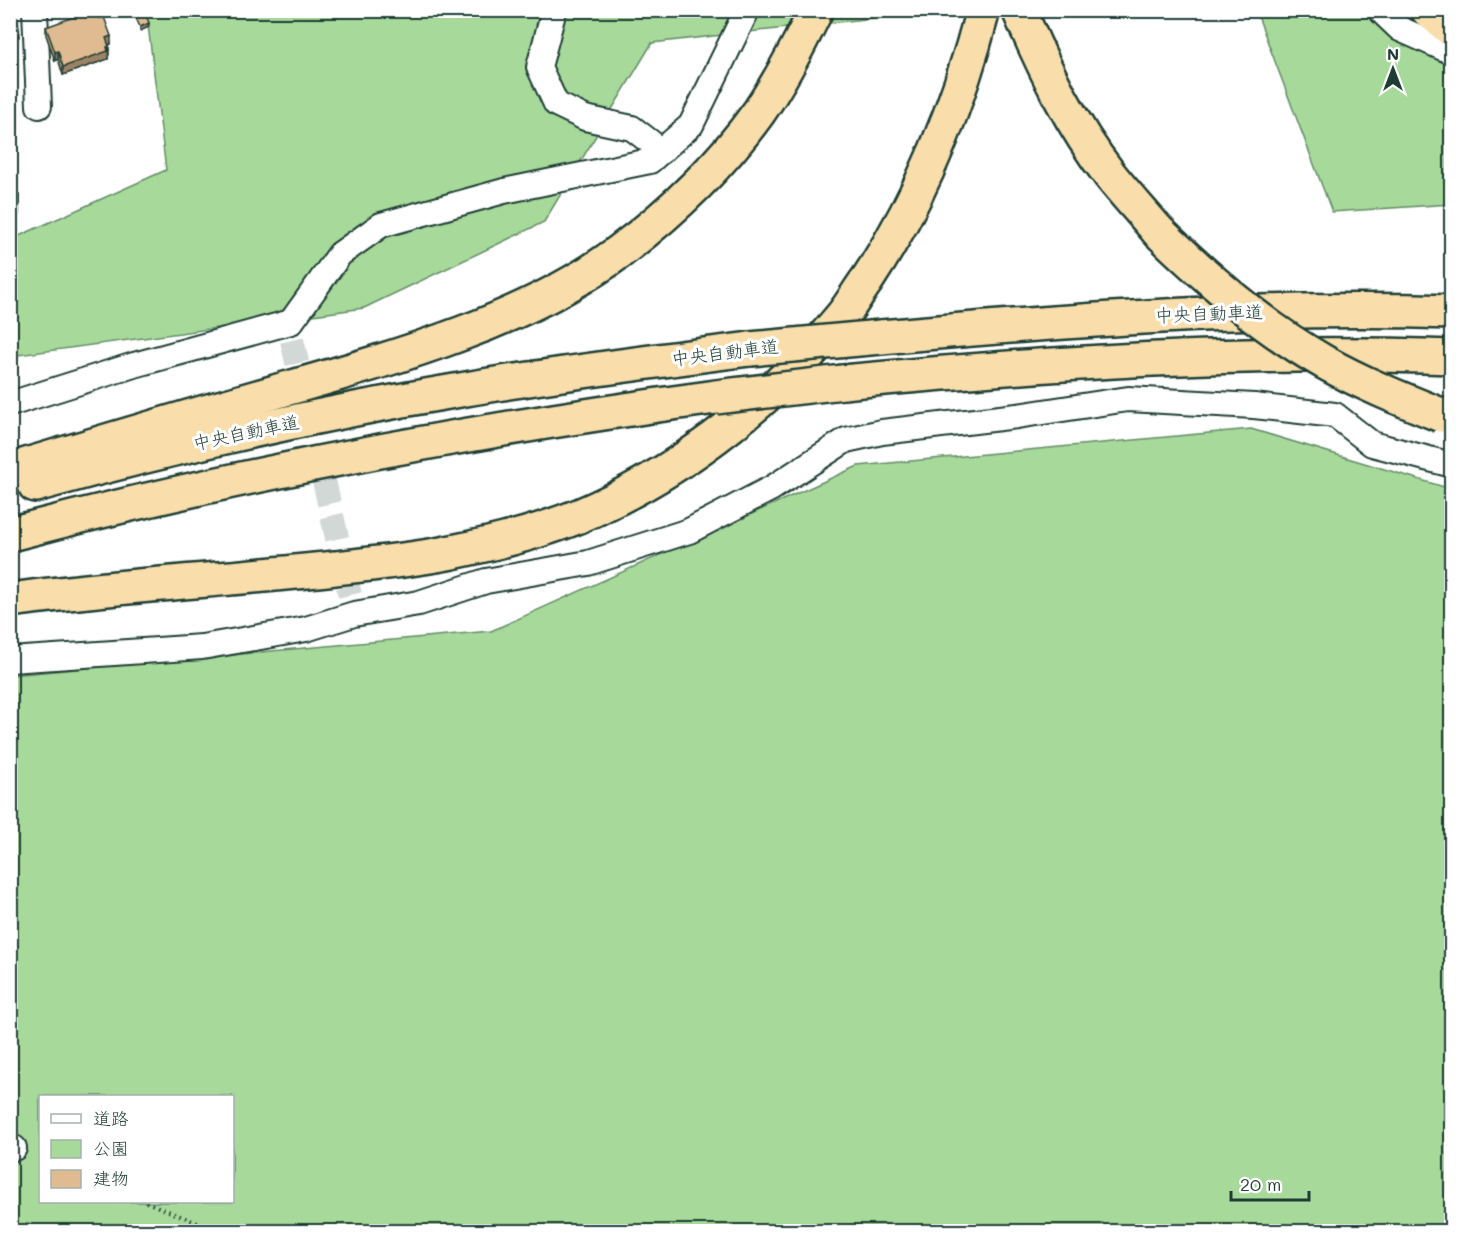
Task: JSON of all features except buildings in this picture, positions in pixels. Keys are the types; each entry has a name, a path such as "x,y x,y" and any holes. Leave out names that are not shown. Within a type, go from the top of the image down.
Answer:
{"highway":[{"path":"10,470 352,370 504,316 563,288 618,253 668,212 719,162 759,111 794,55 816,10"},
{"path":"10,600 127,587 274,575 447,553 527,534 597,509 666,471 732,424 795,370 843,314 887,249 922,182 951,116 983,10"},
{"path":"1019,10 1045,69 1076,124 1110,174 1158,231 1210,280 1263,323 1323,361 1380,390 1446,417"},
{"path":"1428,10 1452,30"},
{"name":"中央自動車道","path":"10,492 191,445 330,415 465,389 750,349 1015,325 1161,316 1288,311 1452,312"},
{"path":"10,534 205,486 357,455 504,428 716,396 995,368 1138,359 1271,354 1452,357"}],"street":[{"path":"35,10 39,106"},
{"path":"554,10 539,67 556,104 585,118 632,129 662,151"},
{"path":"10,404 134,365 291,331 340,254 381,225 504,191 650,161 691,125 747,10"},
{"path":"1380,10 1400,29 1452,52"},
{"path":"10,660 84,653 202,647 306,629 352,604 419,603 486,581 588,563 689,531 772,488 846,440 882,432 1017,416 1128,399 1254,406 1335,415 1372,444 1452,465"}],"path":[{"path":"148,1203 220,1232"}],"green space":[{"path":"158,11 936,11 652,43 544,222 364,308 11,356 10,240 166,170 147,17"},
{"path":"1256,11 1451,11 1451,204 1332,212"},
{"path":"1251,429 1451,489 1451,1231 11,1232 11,675 491,631 858,466"}],"tunnel":[{"path":"292,340 350,595"}]}
